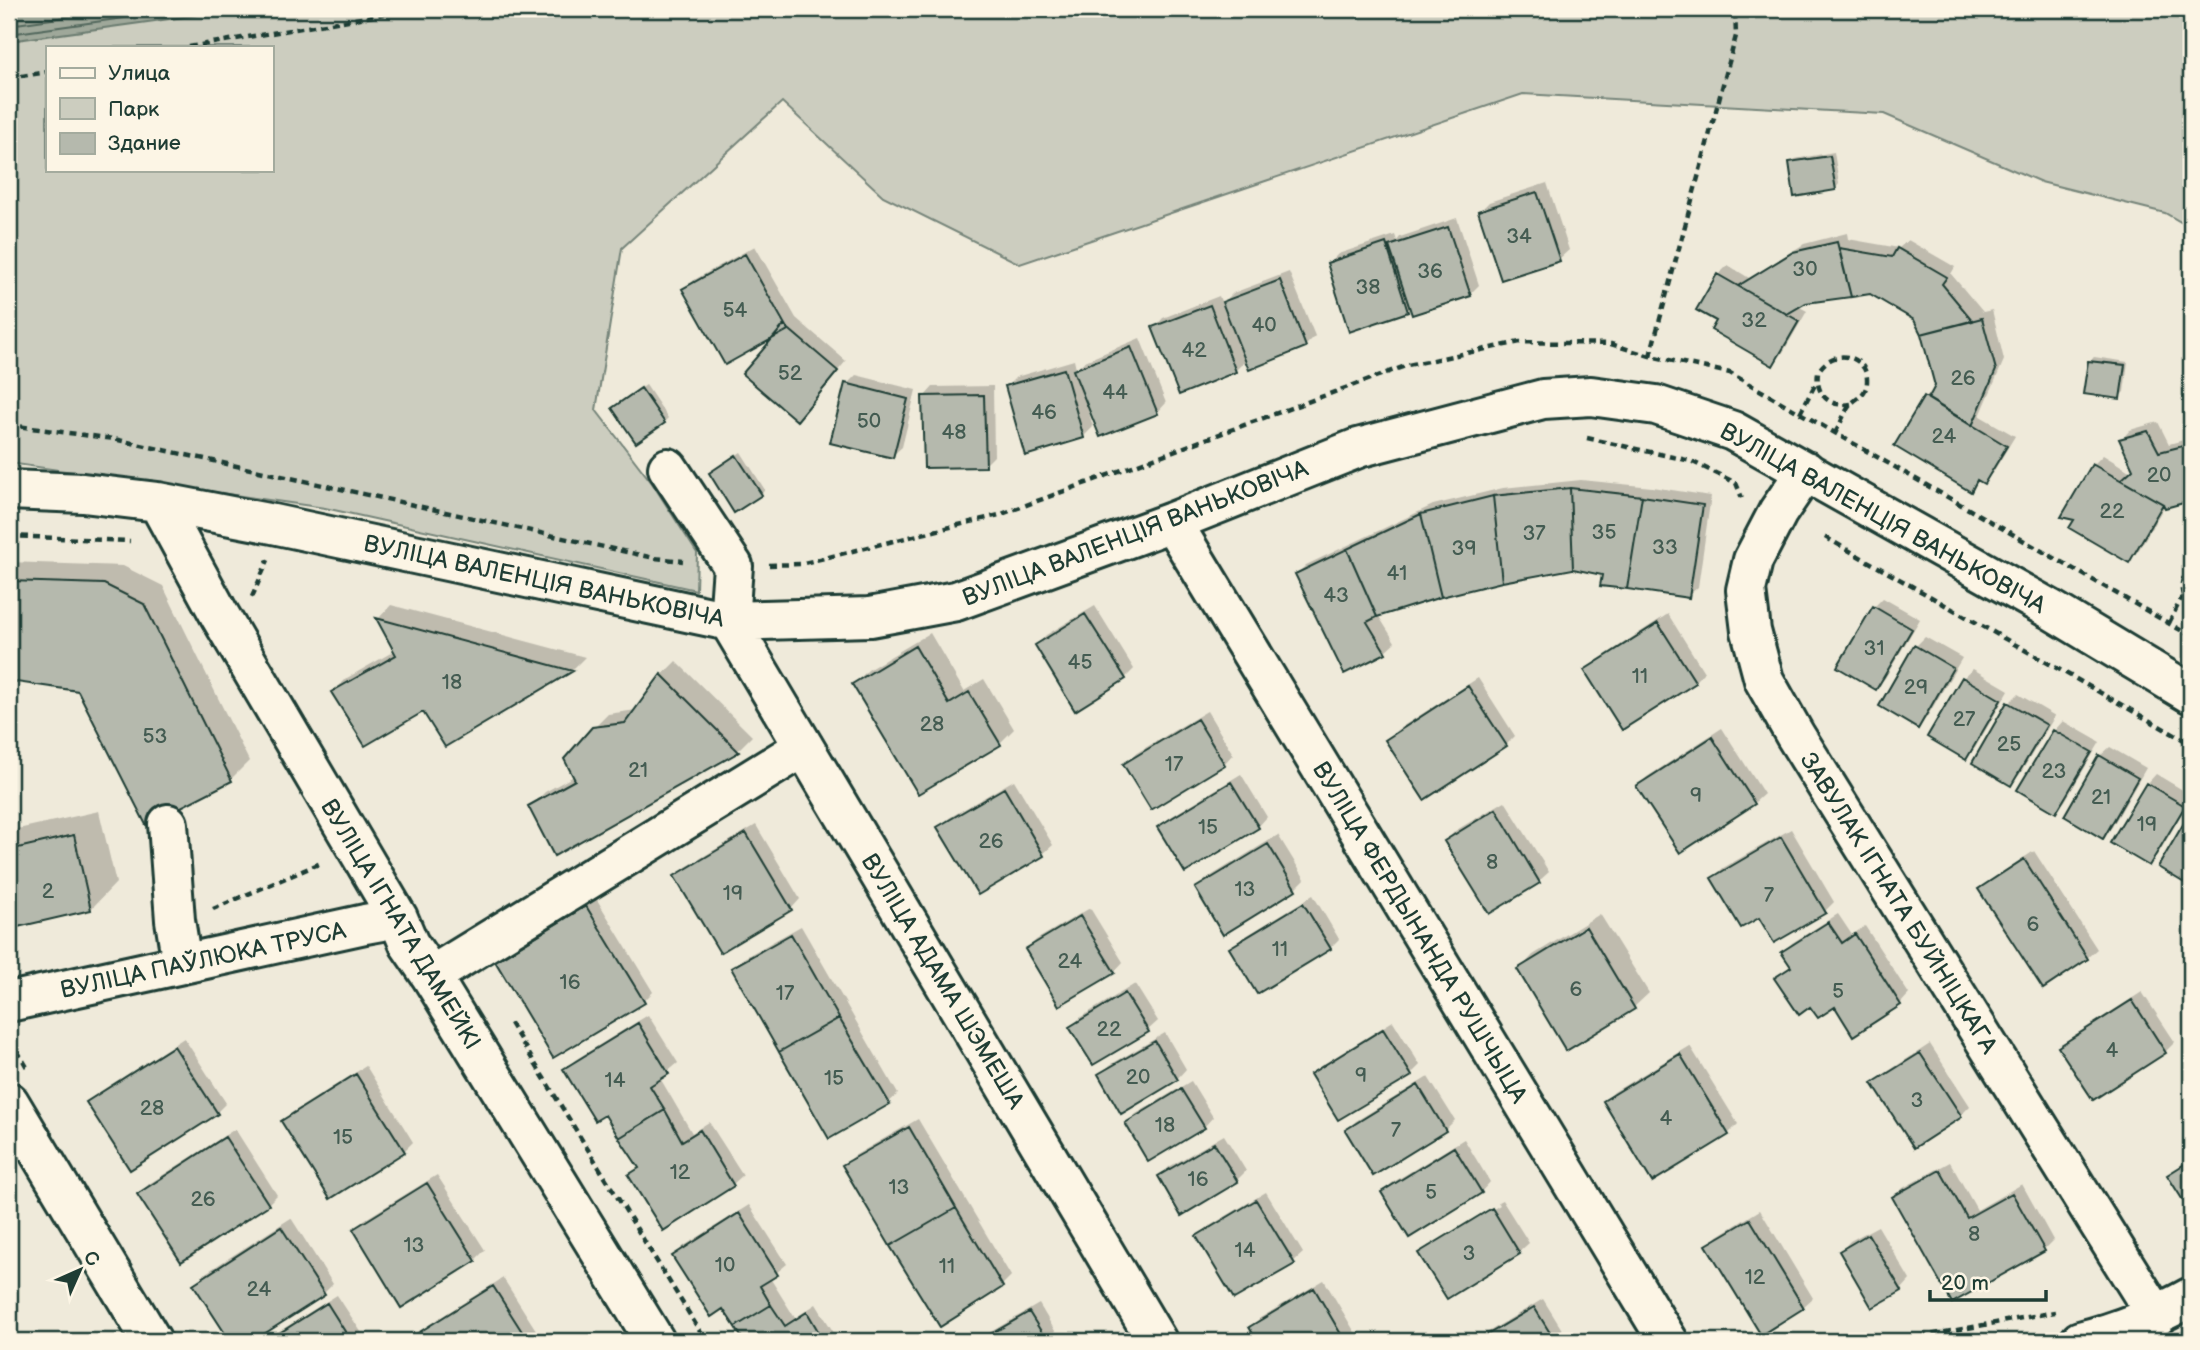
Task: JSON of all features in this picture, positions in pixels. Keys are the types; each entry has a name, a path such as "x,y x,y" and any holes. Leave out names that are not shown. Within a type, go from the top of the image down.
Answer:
{"street":[{"name":"ВУЛІЦА ВАЛЕНЦІЯ ВАНЬКОВІЧА","path":"9,490 83,493 158,502 729,621 870,617 956,601 1172,522 1358,448 1542,399 1591,396 1656,405 1733,431 2050,609 2191,694"},
{"path":"668,468 733,566 729,621"},
{"name":"ЗАВУЛАК ІГНАТА БУЙНІЦКАГА","path":"1806,471 1778,512 1753,560 1746,590 1751,631 1764,680 1795,735 2157,1316"},
{"name":"ВУЛІЦА ІГНАТА ДАМЕЙКІ","path":"158,502 219,614 398,919 409,944 655,1341"},
{"name":"ВУЛІЦА ФЕРДЫНАНДА РУШЧЫЦА","path":"1172,522 1668,1341"},
{"name":"ВУЛІЦА АДАМА ШЭМЕША","path":"729,621 1157,1341"},
{"path":"431,976 804,747"},
{"path":"168,824 175,920 182,964"},
{"name":"ВУЛІЦА ПАЎЛЮКА ТРУСА","path":"9,1002 398,919"},
{"path":"9,1102 152,1341"},
{"path":"2071,1326 2108,1334 2157,1316 2191,1297"}],"path":[{"path":"195,46 414,9"},
{"path":"1650,356 1736,36 1735,9"},
{"path":"9,78 46,72"},
{"path":"9,425 114,439 654,558 733,566 800,564 999,515 1408,366 1520,342 1611,344 1650,356 1730,373 2191,636"},
{"path":"1835,433 1851,404 1863,393 1866,386 1864,371 1854,358 1846,356 1829,359 1818,372 1818,389 1829,402 1851,404"},
{"path":"1800,413 1817,381"},
{"path":"1586,438 1691,461 1736,483 1743,499"},
{"path":"1825,537 2191,744"},
{"path":"2169,623 2182,597 2182,579 2191,568"},
{"path":"2182,597 2191,607"},
{"path":"503,1013 706,1341"},
{"path":"1897,1341 2071,1326"}],"green space":[{"path":"9,9 2191,9 2191,228 2165,213 2041,182 1884,114 1523,94 1020,264 883,196 782,102 622,248 596,410 652,483 697,553 696,590 325,508 9,463"}],"water":[{"path":"9,9 242,9 9,41"}],"building":[{"path":"1830,156 1836,190 1794,197 1789,162"},
{"path":"1537,192 1560,261 1501,280 1478,211"},
{"path":"1448,227 1471,296 1412,315 1389,246"},
{"path":"1837,242 1851,297 1806,303 1787,314 1738,286 1793,252"},
{"path":"1386,243 1408,312 1349,332 1327,263"},
{"path":"1839,248 1892,257 1897,248 1947,277 1942,284 1973,321 1921,334 1914,320 1870,294 1851,297"},
{"path":"745,254 788,330 725,365 682,289"},
{"path":"1717,274 1799,321 1773,366 1711,330 1716,321 1696,310"},
{"path":"1280,280 1306,347 1249,370 1222,302"},
{"path":"1210,305 1236,372 1179,395 1152,327"},
{"path":"1982,318 1996,370 1972,426 1928,399 1935,386 1921,334"},
{"path":"784,325 838,371 797,421 742,374"},
{"path":"1131,347 1158,414 1100,437 1073,370"},
{"path":"2088,361 2125,365 2120,399 2083,394"},
{"path":"1064,369 1084,438 1025,456 1005,386"},
{"path":"845,383 908,399 893,458 830,443"},
{"path":"641,388 665,423 636,443 612,408"},
{"path":"984,395 986,467 924,468 922,396"},
{"path":"1924,396 2007,446 1984,484 1977,480 1971,492 1894,446"},
{"path":"2148,431 2159,452 2191,444 2191,501 2165,508 2163,504 2121,480 2133,469 2119,439"},
{"path":"736,455 762,495 734,513 709,473"},
{"path":"2092,464 2163,504 2129,563 2069,528 2074,520 2061,517"},
{"path":"1570,488 1642,496 1627,589 1600,586 1602,575 1573,569"},
{"path":"1570,488 1573,569 1502,582 1493,496"},
{"path":"1493,496 1502,582 1441,597 1421,514"},
{"path":"1642,496 1703,505 1689,598 1627,589"},
{"path":"1421,514 1441,597 1377,617 1347,549"},
{"path":"1347,549 1377,617 1367,622 1386,653 1344,674 1295,574"},
{"path":"9,581 104,584 144,604 232,781 146,825 78,691 9,681"},
{"path":"1873,606 1912,629 1876,690 1837,667"},
{"path":"1085,614 1126,679 1075,711 1035,645"},
{"path":"376,618 573,671 445,747 423,712 365,746 331,692 396,655"},
{"path":"1658,623 1696,683 1622,730 1584,670"},
{"path":"1914,645 1953,668 1918,729 1879,706"},
{"path":"915,646 949,704 969,692 1001,745 918,794 852,684"},
{"path":"661,674 739,752 554,856 528,806 575,780 564,759 592,727 625,723"},
{"path":"1962,677 2001,700 1966,760 1927,737"},
{"path":"1468,686 1507,746 1424,800 1385,740"},
{"path":"2007,702 2047,725 2011,786 1972,763"},
{"path":"1197,719 1225,765 1151,810 1123,764"},
{"path":"2053,730 2092,752 2056,813 2017,790"},
{"path":"1712,737 1755,804 1680,853 1636,786"},
{"path":"2099,755 2138,778 2103,839 2064,816"},
{"path":"1231,782 1259,828 1185,873 1157,827"},
{"path":"2146,783 2185,806 2149,866 2110,843"},
{"path":"1004,788 1044,856 978,895 937,827"},
{"path":"1496,809 1540,883 1489,914 1444,841"},
{"path":"2191,811 2191,887 2158,867"},
{"path":"746,833 792,910 720,953 674,876"},
{"path":"74,835 91,910 9,929 9,850"},
{"path":"1781,837 1826,913 1774,943 1759,918 1741,928 1711,878"},
{"path":"1268,844 1296,890 1223,935 1195,888"},
{"path":"2024,859 2088,959 2043,989 1978,889"},
{"path":"1303,903 1331,949 1257,994 1229,948"},
{"path":"586,906 645,1003 553,1058 495,961"},
{"path":"1080,916 1115,973 1059,1006 1025,949"},
{"path":"1828,922 1842,943 1855,934 1901,1005 1853,1036 1835,1007 1818,1018 1810,1007 1799,1015 1774,978 1791,967 1781,952"},
{"path":"1586,927 1635,1009 1566,1051 1517,969"},
{"path":"791,934 839,1018 779,1052 731,968"},
{"path":"1125,993 1149,1032 1093,1065 1069,1027"},
{"path":"2132,1000 2166,1053 2093,1100 2058,1047"},
{"path":"839,1018 890,1104 829,1139 779,1052"},
{"path":"638,1023 669,1074 650,1086 665,1110 619,1138 605,1115 595,1121 563,1069"},
{"path":"1383,1029 1412,1076 1338,1120 1310,1074"},
{"path":"1155,1041 1178,1080 1121,1114 1098,1074"},
{"path":"174,1046 218,1114 130,1170 86,1102"},
{"path":"1920,1053 1962,1117 1914,1148 1872,1083"},
{"path":"1680,1054 1729,1135 1652,1182 1603,1101"},
{"path":"356,1074 405,1152 330,1199 281,1121"},
{"path":"1418,1085 1446,1131 1373,1176 1345,1130"},
{"path":"1181,1089 1205,1128 1148,1162 1125,1123"},
{"path":"665,1110 682,1141 700,1130 734,1186 663,1231 628,1175 639,1168 619,1138"},
{"path":"909,1127 956,1208 890,1246 842,1165"},
{"path":"225,1137 269,1205 181,1262 137,1194"},
{"path":"1214,1143 1238,1182 1181,1216 1158,1176"},
{"path":"1454,1147 1482,1193 1409,1238 1381,1192"},
{"path":"2191,1160 2191,1213 2167,1175"},
{"path":"1940,1170 1967,1218 2012,1193 2045,1251 1952,1303 1892,1197"},
{"path":"427,1183 476,1261 401,1308 353,1229"},
{"path":"1256,1200 1295,1264 1234,1299 1196,1236"},
{"path":"956,1208 1003,1287 940,1327 890,1246"},
{"path":"1492,1208 1520,1254 1447,1299 1418,1253"},
{"path":"739,1213 778,1275 760,1286 771,1305 735,1327 723,1309 711,1317 672,1256"},
{"path":"1750,1219 1804,1308 1761,1335 1706,1245"},
{"path":"281,1227 325,1295 253,1341 230,1341 193,1284"},
{"path":"1868,1234 1902,1291 1872,1308 1839,1251"},
{"path":"493,1286 528,1341 424,1341 418,1333"},
{"path":"1314,1288 1345,1341 1257,1341 1249,1327"},
{"path":"327,1303 351,1341 267,1341"},
{"path":"771,1305 785,1326 807,1312 824,1341 744,1341 735,1327"},
{"path":"1534,1307 1555,1341 1477,1341"},
{"path":"1029,1312 1047,1341 979,1341"}]}
